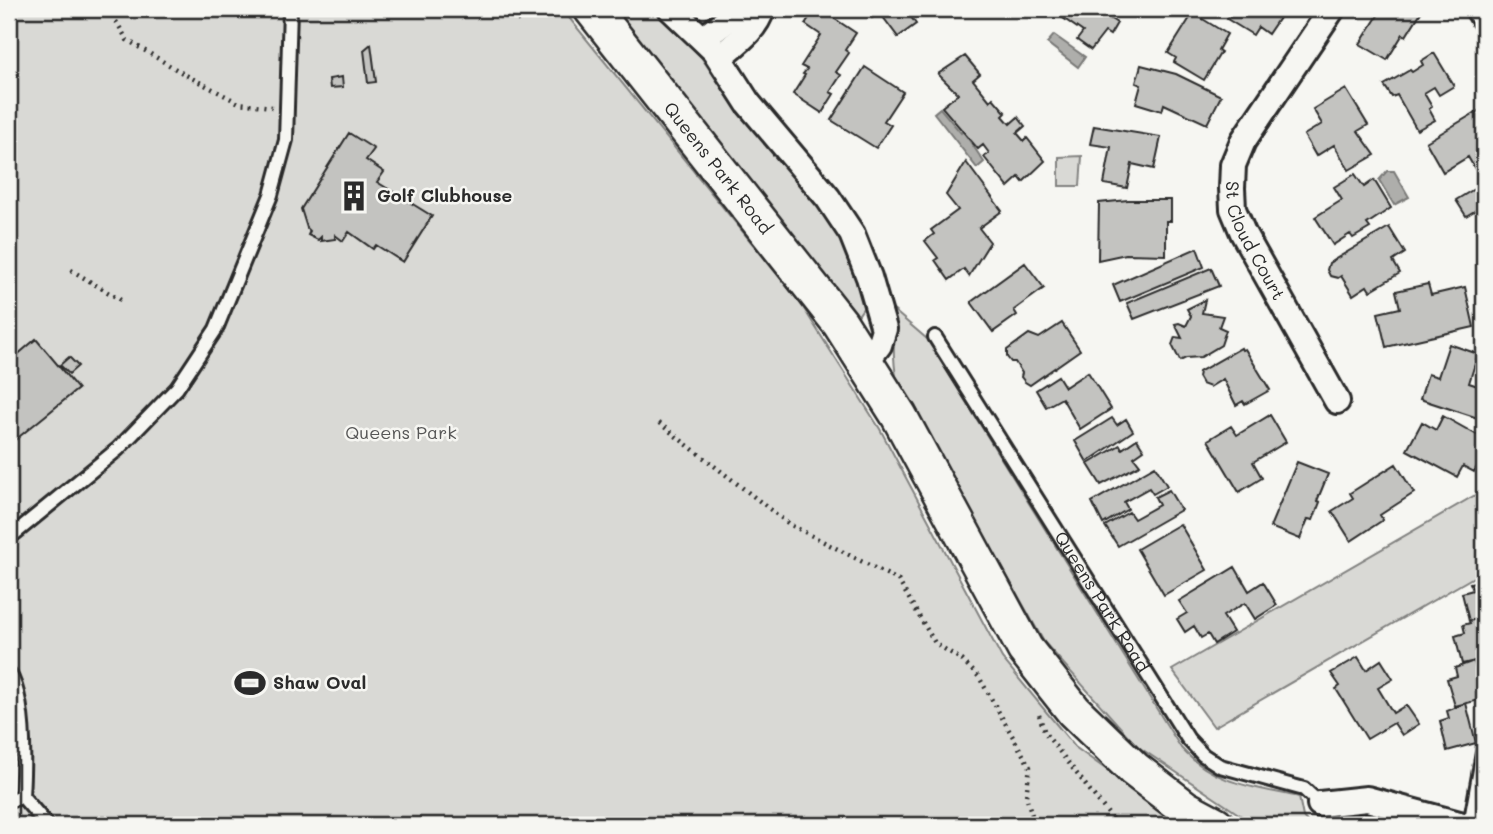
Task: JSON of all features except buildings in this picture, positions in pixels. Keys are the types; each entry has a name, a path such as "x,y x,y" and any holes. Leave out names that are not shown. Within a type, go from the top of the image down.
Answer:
{"main road":[{"name":"Queens Park Road","path":"593,9 816,290 866,362 899,416 1025,649 1074,710 1134,769 1186,808 1216,825"}],"street":[{"path":"671,9 704,38 720,57 748,103 828,198 852,234 874,289 884,330 881,342 866,362"},
{"path":"704,38 742,9"},
{"path":"720,57 750,31 762,9"},
{"name":"St Cloud Court","path":"1332,9 1243,141 1233,165 1232,188 1233,209 1243,233 1337,401"},
{"path":"1478,9 1484,19"},
{"path":"1320,804 1357,799 1372,800 1463,825"}],"lane":[{"path":"9,538 118,449 177,388 216,329 271,195 286,140 290,9"},
{"name":"Queens Park Road","path":"935,337 1192,745 1220,766 1304,789 1320,804"},
{"path":"9,673 16,684 24,756 22,796 47,825"},
{"path":"1470,825 1484,747"},
{"path":"9,801 22,796"}],"path":[{"path":"109,9 127,40 184,74 239,103 286,109"},
{"path":"71,270 124,302"},
{"path":"659,423 789,524 898,580 936,643 962,660 979,677 1030,767 1026,796 1035,825"},
{"path":"1037,711 1045,733 1117,825"}],"green space":[{"name":"Queens Park","path":"9,9 562,9 799,301 880,429 1002,658 1075,747 1183,825 9,825"},
{"path":"614,9 654,9 701,57 741,116 839,226 868,301 857,317"},
{"path":"1082,156 1080,186 1059,186 1059,157"},
{"path":"891,308 927,339 1181,748 1193,760 1221,777 1250,787 1299,797 1303,817 1310,825 1255,825 1137,746 1044,642 897,380"},
{"path":"1484,490 1484,571 1214,727 1172,670"},
{"path":"1366,811 1423,825 1339,825"}],"shaded area":[{"path":"1054,35 1085,57 1078,67 1047,43"},
{"path":"940,108 961,133 963,131 984,162 977,168 934,113"},
{"path":"1387,171 1394,171 1409,197 1394,205 1379,180"}],"place":[{"name":"Golf Clubhouse","path":"354,196"},
{"name":"Shaw Oval","path":"250,683"}]}
